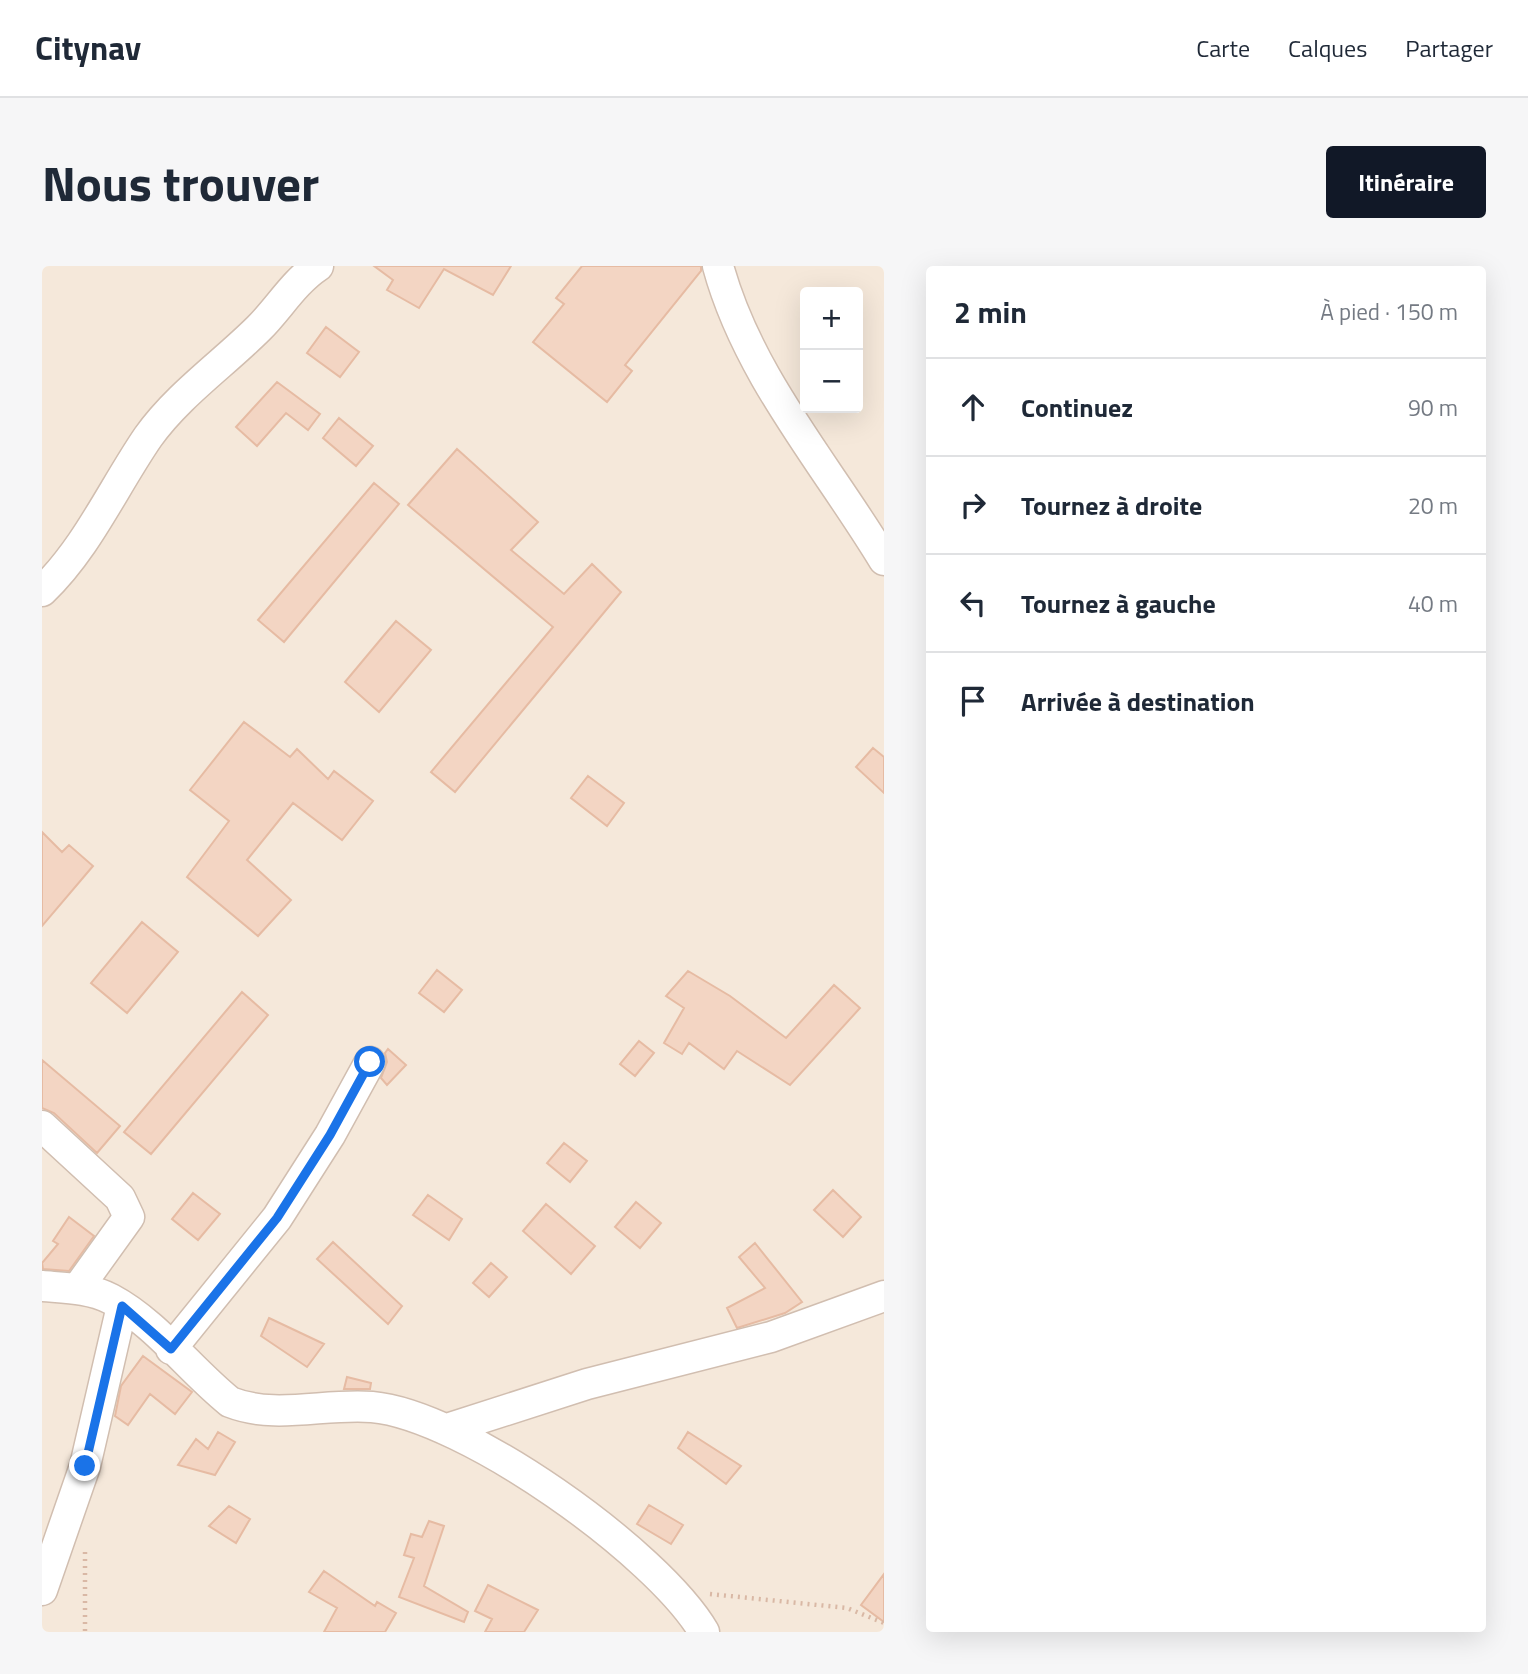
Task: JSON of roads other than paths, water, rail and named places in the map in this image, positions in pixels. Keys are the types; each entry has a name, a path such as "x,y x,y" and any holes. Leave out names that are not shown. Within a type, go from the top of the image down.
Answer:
{"street":[{"path":"42,591 73,555 151,434 182,398 231,355 293,288 318,266"},
{"path":"718,266 728,303 748,348 884,560"},
{"path":"171,1349 277,1218 330,1135 370,1062"},
{"path":"42,1126 120,1198 129,1217 78,1289"},
{"path":"42,1286 78,1289 109,1298 122,1306 230,1402 247,1409 282,1411 372,1407 403,1413 447,1429 502,1458 604,1531 675,1592 704,1632"},
{"path":"447,1429 575,1387 771,1337 884,1296"},
{"path":"42,1591 85,1466 122,1306"}]}
